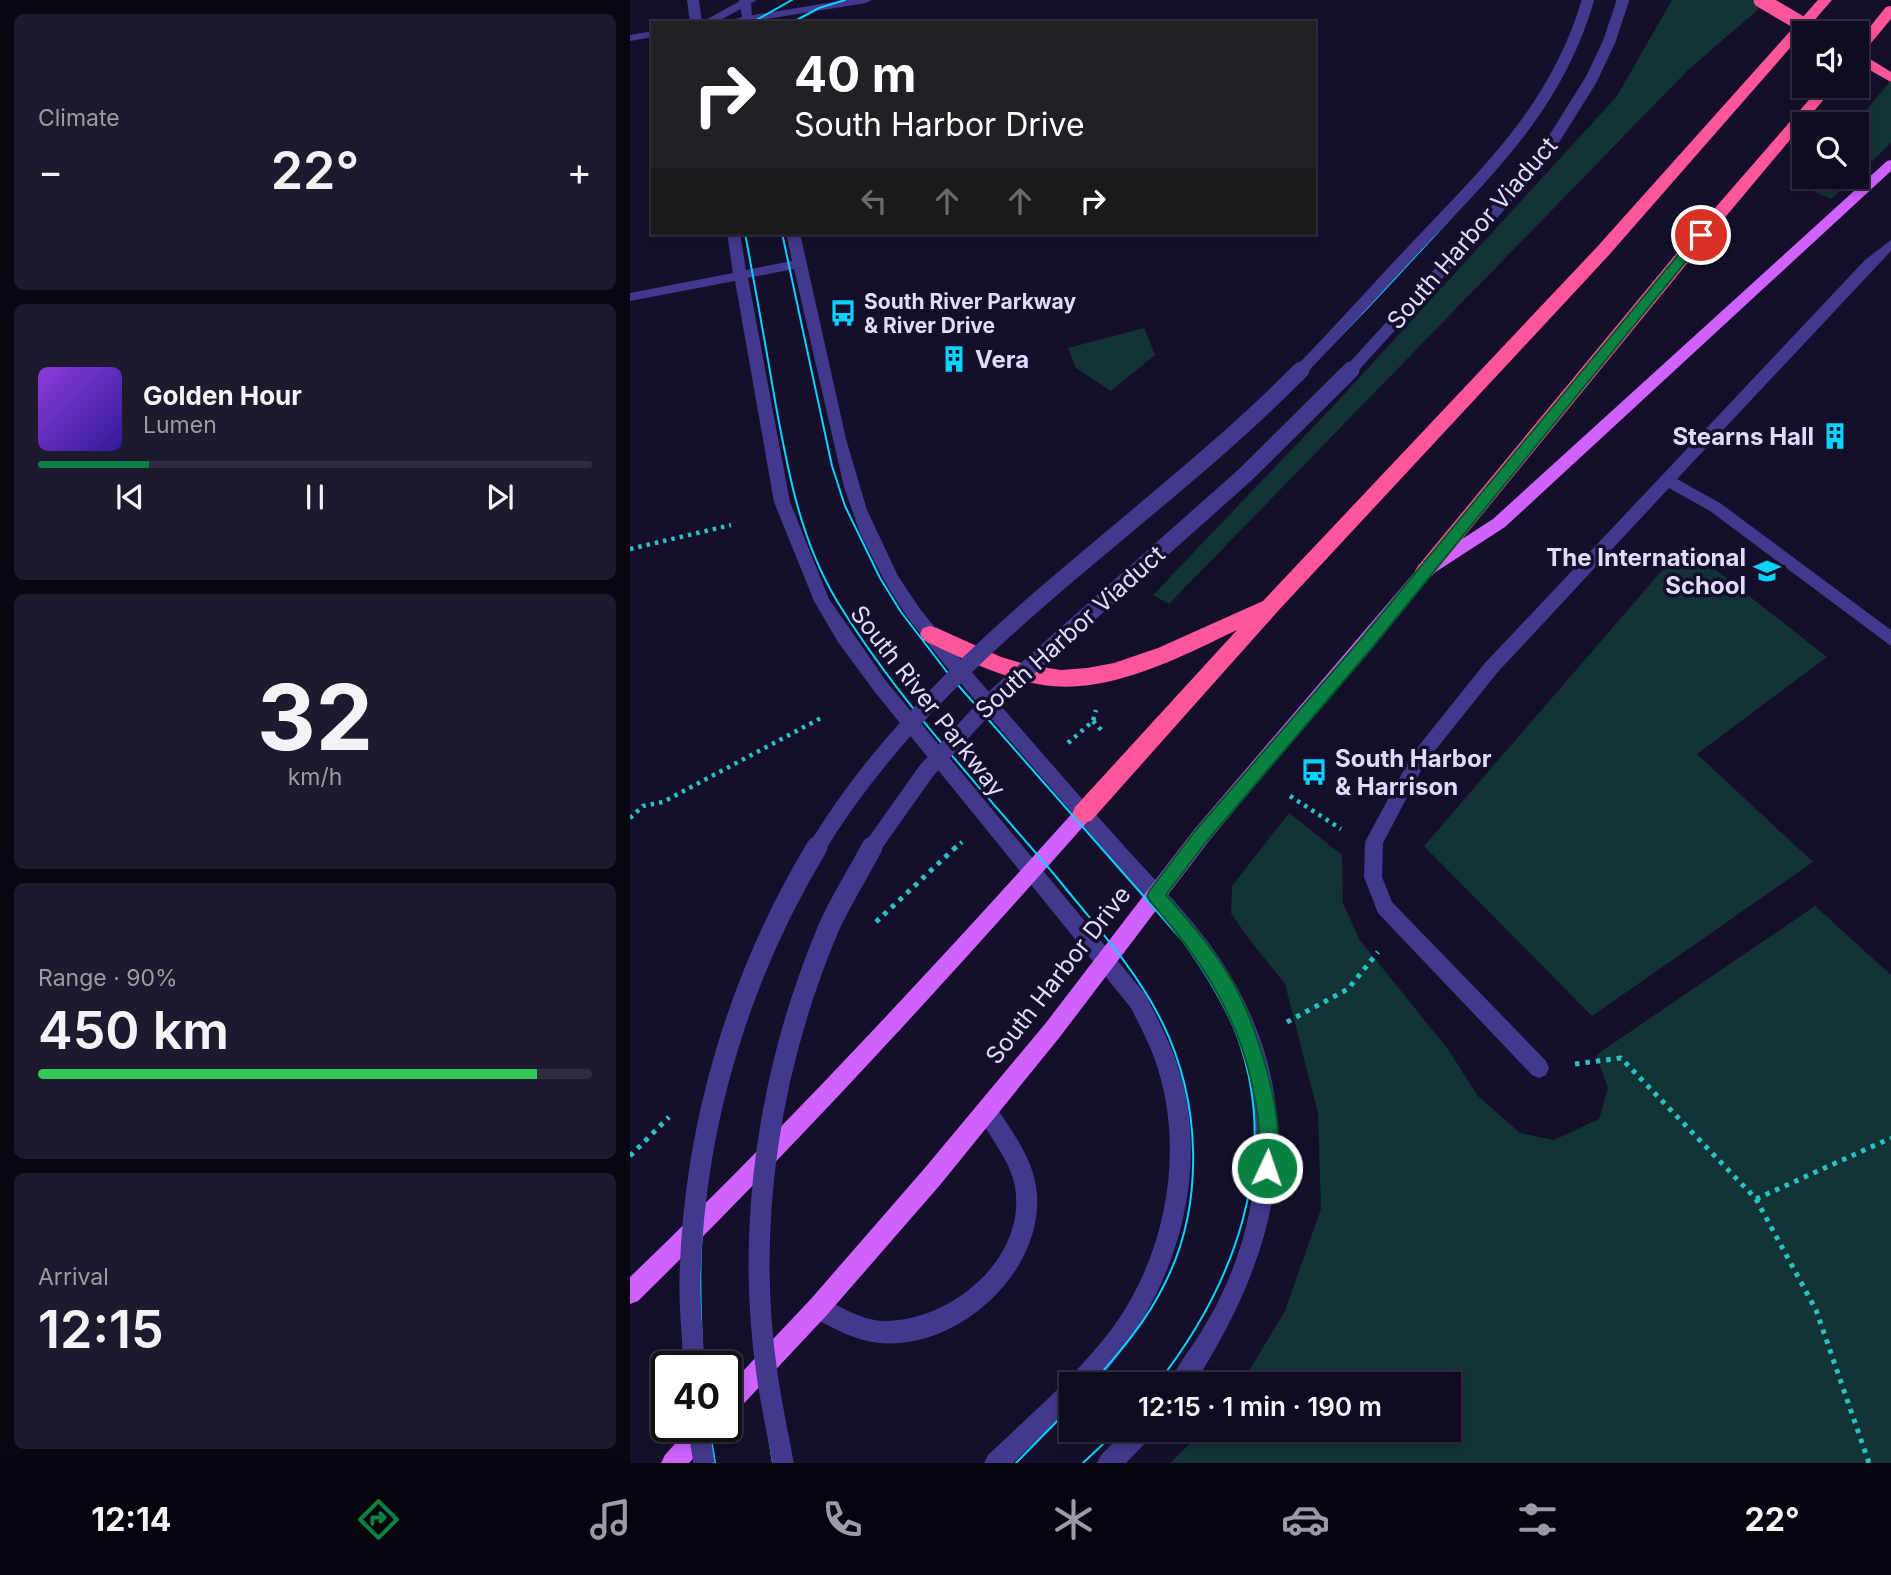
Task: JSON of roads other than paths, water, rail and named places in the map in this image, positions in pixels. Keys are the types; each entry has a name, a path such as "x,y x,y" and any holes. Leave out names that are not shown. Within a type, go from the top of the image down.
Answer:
{"highway":[{"path":"1761,0 1797,21"},
{"path":"1083,814 1271,606 1603,251 1825,0"},
{"path":"1869,37 1891,10"},
{"path":"1869,64 1891,78"},
{"path":"1426,571 1701,235 1818,98"},
{"path":"930,634 998,665 1059,678 1092,675 1150,659 1271,606"}],"main road":[{"name":"South Harbor Drive","path":"742,1389 818,1308 987,1111 1201,836 1426,571 1499,523 1891,164"},
{"path":"630,1293 734,1192 1083,814"},
{"path":"673,1463 692,1442"}],"street":[{"path":"693,0 696,21"},
{"path":"710,21 747,1 748,21 866,0"},
{"name":"South Harbor Viaduct","path":"693,1351 690,1276 701,1170 722,1064 744,991 763,943 794,881 832,818 872,764 939,691 1259,411 1310,362 1471,189 1543,100 1569,53 1588,0"},
{"name":"South Harbor Viaduct","path":"783,1463 760,1328 760,1221 769,1128 787,1044 803,994 833,920 866,856 905,799 952,741 1014,680 1295,428 1362,359 1509,196 1549,148 1584,96 1605,53 1623,0"},
{"path":"630,38 651,34"},
{"name":"South River Parkway","path":"733,235 782,502 822,601 844,637 880,685 1138,1001 1163,1050 1174,1086 1182,1146 1166,1243 1131,1320 1090,1372"},
{"name":"South River Parkway","path":"793,235 849,488 870,539 894,583 930,634 1083,814 1189,933 1232,998 1261,1082 1268,1130 1260,1220 1247,1268 1213,1339 1190,1372"},
{"path":"1539,1068 1397,922 1377,892 1373,877 1374,842 1419,758 1491,668 1870,263 1891,244"},
{"path":"630,297 800,264"},
{"path":"1667,480 1715,507 1891,639"},
{"path":"818,1308 850,1324 881,1332 908,1331 932,1325 961,1310 988,1287 1012,1257 1026,1223 1027,1195 1018,1163 987,1111"},
{"path":"996,1463 1059,1403"},
{"path":"701,1442 704,1463"},
{"path":"1109,1463 1130,1442"}],"tram line":[{"path":"755,21 792,0"},
{"path":"795,21 819,8 845,0"},
{"path":"956,683 1005,637 1206,465 1304,373 1366,309 1504,157 1558,78 1592,0"},
{"path":"978,708 1008,677 1292,427 1495,207 1571,111 1591,76 1607,39 1618,0"},
{"path":"745,235 790,475 813,552 837,601 861,638 921,718"},
{"path":"782,235 832,466 845,506 880,578 901,612 956,683"},
{"path":"921,718 956,683"},
{"path":"956,683 978,708"},
{"path":"943,744 978,708"},
{"path":"978,708 1183,941 1214,988 1238,1038 1250,1084 1255,1130 1252,1176 1243,1221 1228,1264 1208,1306 1166,1372"},
{"path":"702,1351 700,1263 707,1182 717,1117 733,1052 753,990 778,928 808,870 843,814 882,761 921,718"},
{"path":"921,718 943,744"},
{"path":"773,1463 755,1333 753,1289 754,1224 770,1095 786,1032 807,971 832,912 863,854 898,799 943,744"},
{"path":"943,744 1100,930 1140,984 1162,1022 1185,1085 1191,1118 1192,1187 1178,1252 1150,1310 1102,1372"},
{"path":"1016,1463 1059,1419"},
{"path":"712,1442 715,1463"},
{"path":"1083,1463 1105,1442"}],"place":[{"name":"South River Parkway & River Drive","path":"843,313"},
{"name":"Vera","path":"954,359"},
{"name":"Stearns Hall","path":"1835,436"},
{"name":"The International School","path":"1767,571"},
{"name":"South Harbor & Harrison","path":"1314,772"}]}
